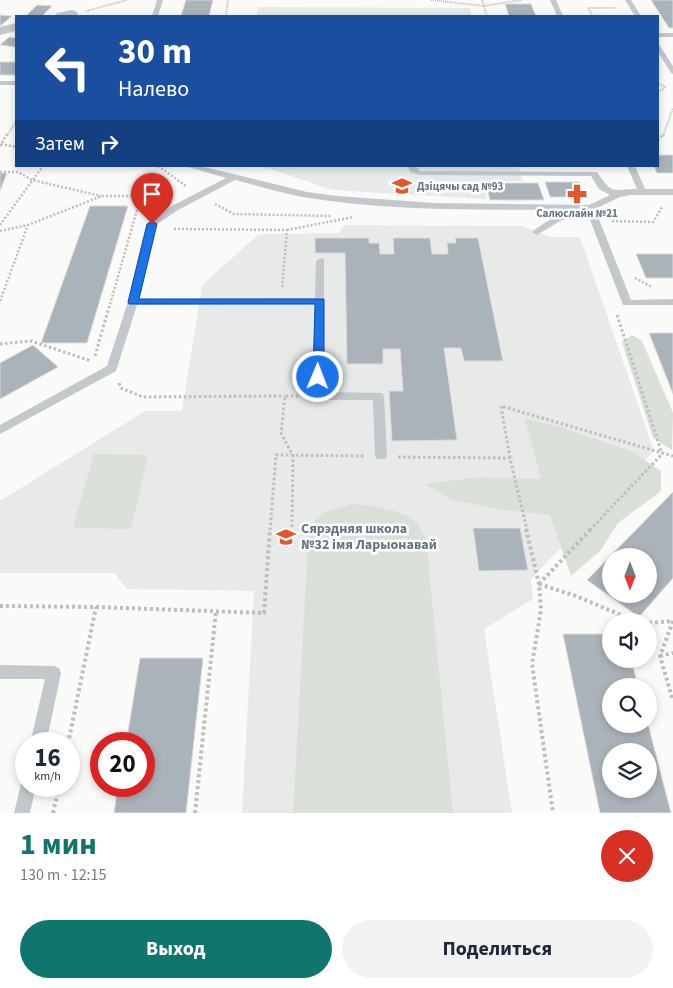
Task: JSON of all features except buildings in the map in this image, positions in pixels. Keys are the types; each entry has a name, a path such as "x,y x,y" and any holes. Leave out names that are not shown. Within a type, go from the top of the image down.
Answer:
{"street":[{"path":"0,31 15,27"}],"lane":[{"path":"155,15 160,0"},
{"path":"553,0 560,15"},
{"path":"628,0 637,15"},
{"path":"659,35 673,35"},
{"path":"659,49 673,72"},
{"path":"0,83 15,83"},
{"path":"193,167 308,196 390,204 590,208"},
{"path":"412,167 413,170 419,174 529,170 594,174 602,187 617,195"},
{"path":"631,167 642,192"},
{"path":"0,430 112,368 133,302 152,224 232,178"},
{"path":"537,232 556,218 590,208 617,195 642,192 673,192"},
{"path":"590,208 627,303 673,302"},
{"path":"321,261 318,396 378,396 381,456"},
{"path":"133,302 320,301"},
{"path":"0,672 54,673 41,732"},
{"path":"22,813 26,797"}],"path":[{"path":"114,5 118,0"},
{"path":"67,15 114,5 127,0"},
{"path":"226,15 228,0"},
{"path":"431,0 484,6 522,0"},
{"path":"482,0 487,15"},
{"path":"592,15 588,8 619,8"},
{"path":"659,83 665,87 659,92"},
{"path":"659,139 663,137 673,108"},
{"path":"15,122 1,145 15,147"},
{"path":"0,226 42,167"},
{"path":"0,172 18,172 32,180 102,196 200,195"},
{"path":"0,231 28,226 102,196"},
{"path":"0,344 32,342 93,361 141,196"},
{"path":"653,222 663,206 668,206"},
{"path":"151,229 287,230 360,216"},
{"path":"609,221 612,230"},
{"path":"0,301 28,226"},
{"path":"281,301 287,230"},
{"path":"628,273 656,290"},
{"path":"627,303 615,308 662,454"},
{"path":"112,368 121,388 143,397 318,396"},
{"path":"285,396 281,432 293,456 292,527"},
{"path":"554,813 532,664 541,610 538,584 510,458 501,406 673,456"},
{"path":"538,584 662,454"},
{"path":"0,606 96,607 264,613 276,455 510,458"},
{"path":"538,584 576,596 616,613"},
{"path":"70,732 96,607"},
{"path":"195,813 216,611"},
{"path":"657,622 673,621 660,656 673,701"},
{"path":"660,656 673,652"},
{"path":"53,813 56,797"}],"shaded area":[{"path":"258,7 470,8 472,15 256,15"},
{"name":"Дзіцячы сад №93","path":"265,167 518,167 523,181 484,181 487,199 332,190"},
{"name":"Сярэдняя школа №32 імя Ларыонавай","path":"344,225 522,226 550,237 580,237 654,451 531,579 533,599 484,629 512,813 242,813 254,591 127,589 114,573 0,573 0,501 145,411 182,411 202,285 259,234 339,233"},
{"path":"632,335 642,341 673,413 672,450 653,438 622,342"},
{"path":"525,419 557,426 631,451 661,471 661,491 618,523 601,550 571,576 550,515 497,509 450,499 425,484 480,477 541,479"},
{"path":"94,454 148,455 131,529 73,528"},
{"path":"352,504 377,507 409,517 416,522 426,539 453,813 293,813 309,528 324,512"}],"place":[{"name":"Дзіцячы сад №93","path":"402,186"},
{"name":"Салюслайн №21","path":"577,194"},
{"name":"Сярэдняя школа №32 імя Ларыонавай","path":"286,537"}],"route":[{"path":"152,224 133,302 320,301 318,377"}]}
